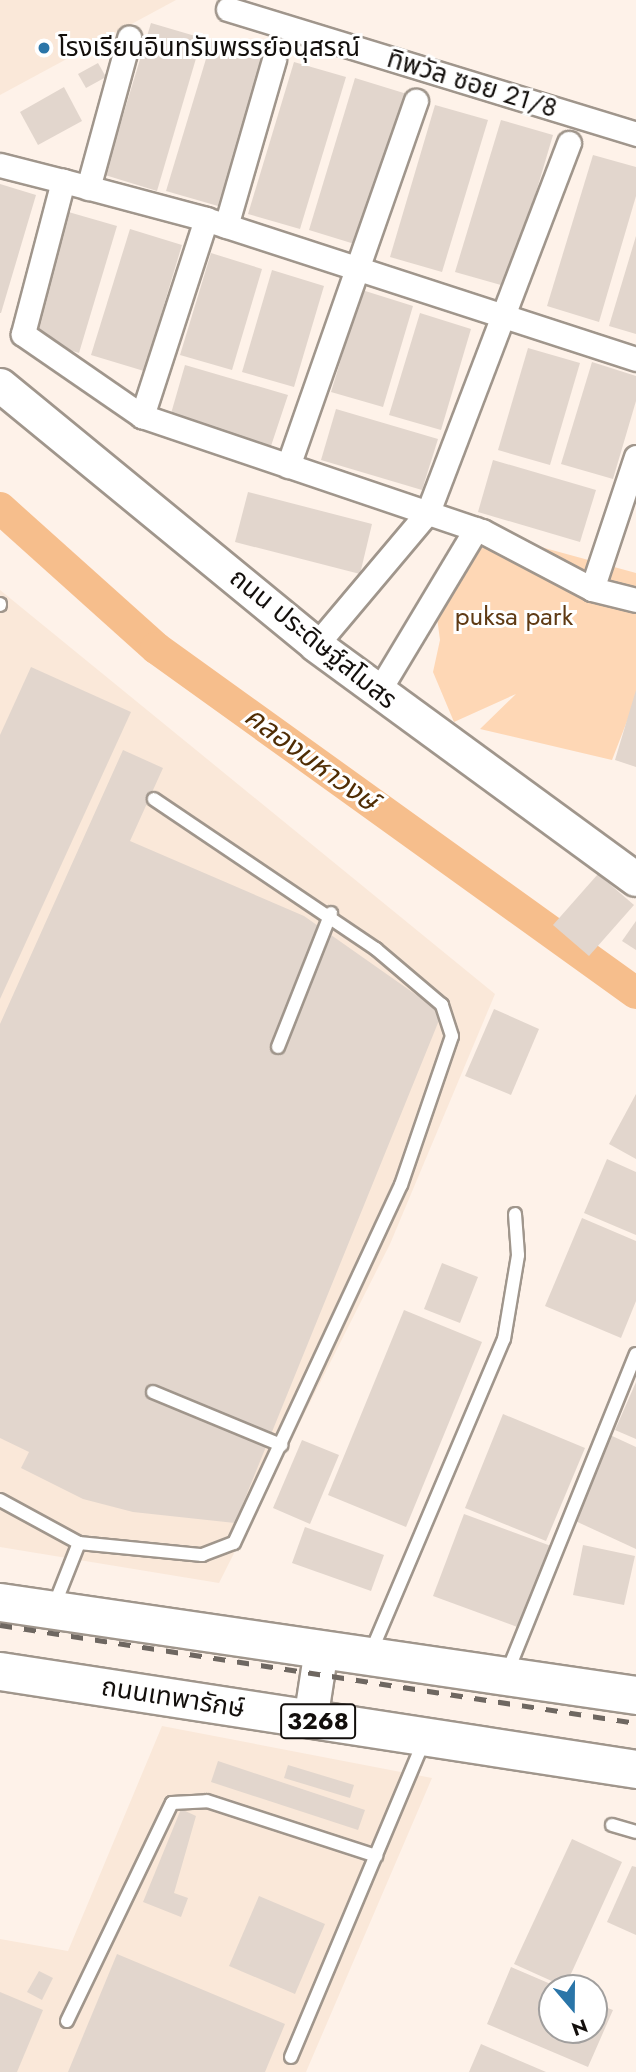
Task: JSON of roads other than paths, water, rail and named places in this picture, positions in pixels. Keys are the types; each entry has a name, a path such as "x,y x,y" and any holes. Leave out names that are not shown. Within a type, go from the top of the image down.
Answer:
{"main road":[{"path":"0,1602 636,1695"},
{"name":"ถนนเทพารักษ์","path":"0,1671 636,1769"}],"street":[{"name":"ทิพวัล ซอย 21/8","path":"228,9 636,134"},
{"path":"88,188 129,38"},
{"path":"142,416 274,60"},
{"path":"288,466 416,101"},
{"path":"316,645 428,512 569,143"},
{"path":"0,165 216,222 503,313 636,359"},
{"path":"63,181 24,337 142,416 476,529 592,589 636,600"},
{"name":"ถนน ประดิษฐ์สโมสร","path":"0,385 316,645 636,879"},
{"path":"592,589 636,457"},
{"path":"378,692 476,529"},
{"path":"310,1720 321,1649"}],"lane":[{"path":"0,1500 79,1543 221,1552 234,1543 401,1185 452,1036 442,1005 331,914 154,799"},
{"path":"278,1047 331,914"},
{"path":"370,1656 504,1339 518,1255 514,1213"},
{"path":"505,1676 636,1354"},
{"path":"153,1392 281,1446"},
{"path":"53,1610 79,1543"},
{"path":"290,2057 425,1738"},
{"path":"67,2021 161,1814 172,1803 207,1801 376,1856"},
{"path":"612,1825 636,1832"}],"waterway":[{"name":"คลองมหาวงษ์","path":"0,508 156,648 636,993"}],"railway":[{"path":"0,1625 636,1723"}],"place":[{"name":"โรงเรียนอินทรัมพรรย์อนุสรณ์","path":"44,48"}],"park label":[{"name":"puksa park","path":"514,617"}]}
